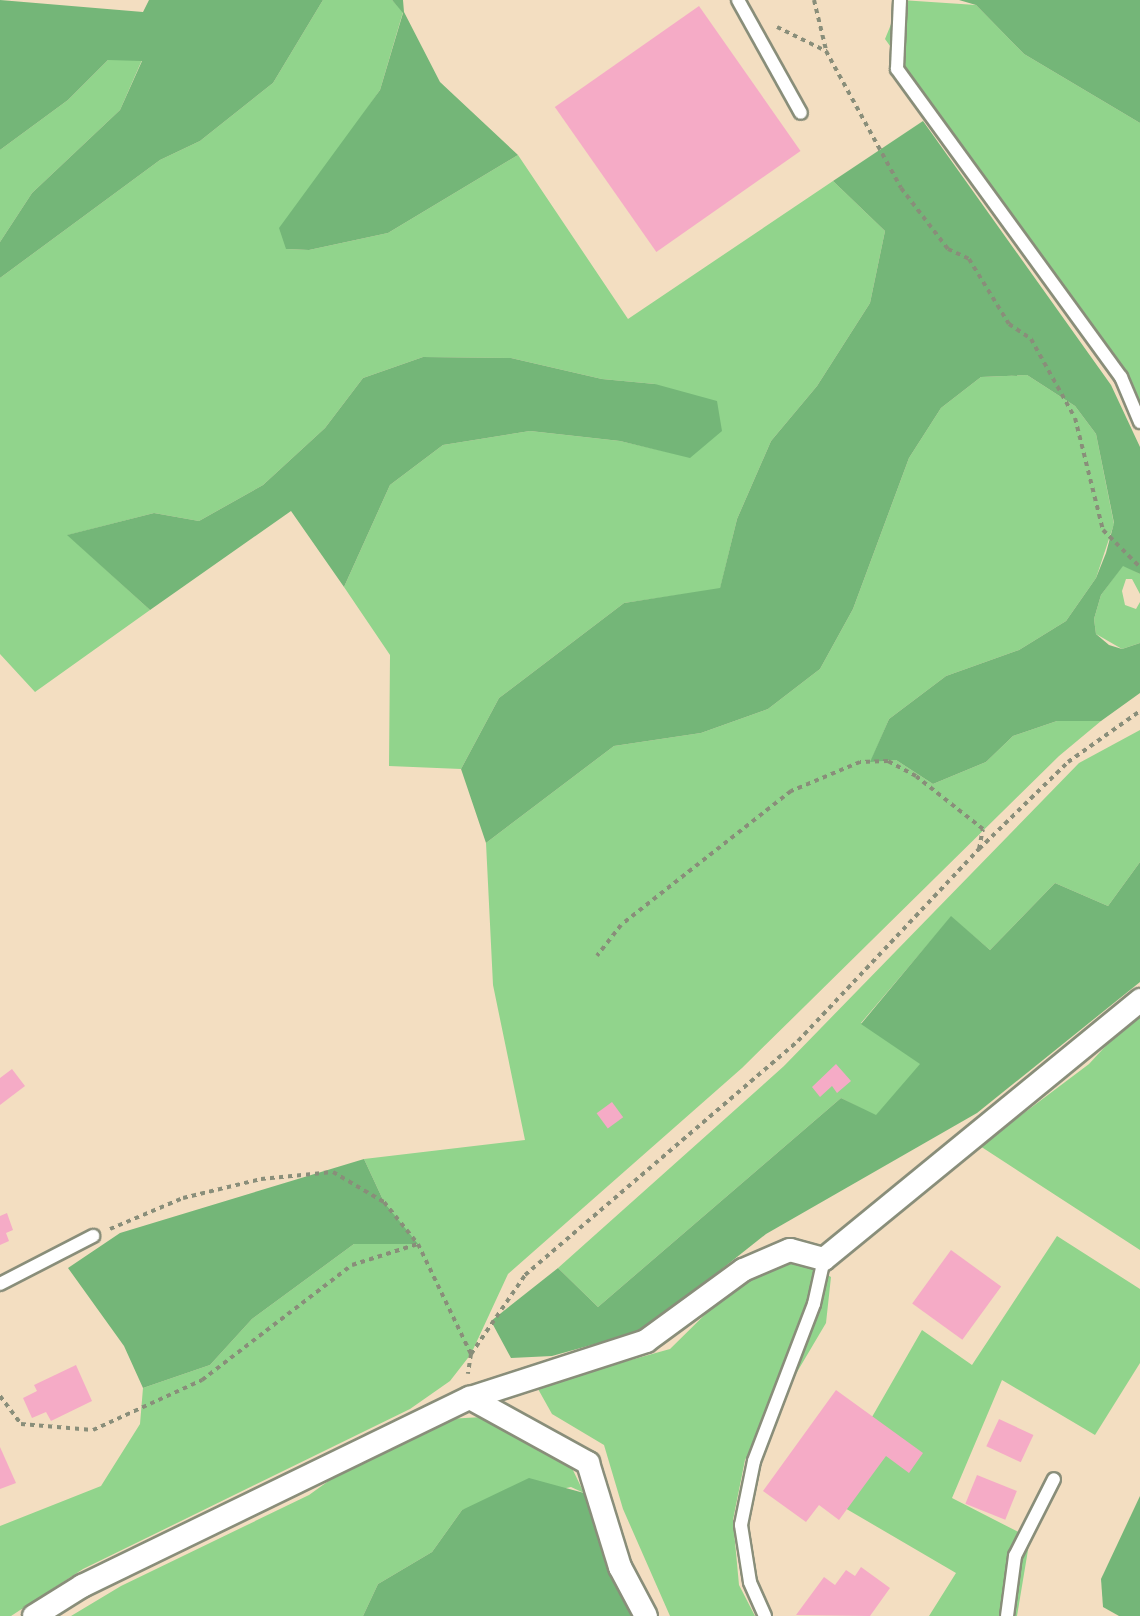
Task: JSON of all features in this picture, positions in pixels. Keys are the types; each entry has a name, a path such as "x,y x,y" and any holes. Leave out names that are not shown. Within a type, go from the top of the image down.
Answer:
{"street":[{"path":"34,1616 82,1586 470,1398 646,1341 743,1270 790,1250 824,1259 1140,1000"},
{"path":"470,1398 588,1463 620,1567 646,1616"}],"lane":[{"path":"738,0 751,17 801,113"},
{"path":"900,0 897,69 1121,377 1140,422"},
{"path":"0,1284 93,1236"},
{"path":"765,1616 750,1582 741,1525 754,1461 814,1304 824,1259"},
{"path":"1007,1616 1015,1556 1054,1479"}],"path":[{"path":"814,0 826,51 901,188 948,249 969,259 1009,324 1031,339 1075,418 1103,530 1140,567"},
{"path":"751,17 826,51"},
{"path":"471,1354 525,1275 798,1041 979,849 1068,762 1140,711"},
{"path":"597,956 621,925 791,791 860,762 888,761 956,805 983,829 979,849"},
{"path":"93,1236 183,1198 261,1179 333,1172 384,1202 418,1244 471,1354 470,1398"},
{"path":"0,1396 21,1424 93,1430 202,1380 299,1300 352,1265 418,1244"}],"green space":[{"path":"0,0 143,12 149,0 323,0 273,83 200,141 160,160 0,278 0,242 32,193 120,110 142,61 108,60 68,100 0,150"},
{"path":"323,0 392,0 403,12 380,90 343,143 286,249 309,250 388,233 518,155 628,319 833,181 885,231 870,303 817,386 771,441 737,519 720,589 624,603 499,698 461,769 389,766 390,655 344,587 390,485 443,445 530,431 620,441 690,457 655,384 602,379 511,358 423,357 363,378 325,428 263,485 199,521 154,513 68,535 150,610 35,692 0,654 0,278 160,160 200,141 273,83"},
{"path":"392,0 403,0 404,12 440,82 518,155 388,233 309,250 286,249 279,228 380,90 403,13"},
{"path":"901,0 976,5 1024,54 1140,123 1140,403 1126,372 885,39"},
{"path":"959,0 1140,0 1140,123 1024,54 976,5"},
{"path":"108,60 142,60 120,110 32,193 0,242 0,150 68,100"},
{"path":"923,121 1111,385 1140,447 1140,574 1123,566 1101,595 1094,619 1096,634 1109,645 1122,649 1140,643 1140,693 1101,721 1057,721 1013,736 986,762 933,784 896,760 870,762 889,719 946,676 1019,650 1066,621 1096,578 1106,553 1114,523 1096,434 1075,406 1027,375 981,377 941,408 909,458 853,609 820,669 768,709 701,733 614,746 486,843 461,769 499,698 624,603 720,588 737,519 771,441 817,386 870,303 885,231 833,181"},
{"path":"423,357 511,358 602,379 655,384 717,401 722,431 690,458 620,441 530,431 443,445 390,485 344,587 291,511 150,610 67,535 154,513 199,521 263,485 325,428 363,378"},
{"path":"1027,375 1075,406 1096,434 1114,524 1096,578 1066,621 1019,650 946,676 889,719 871,761 896,760 933,784 986,762 1013,736 1057,721 1101,721 1059,756 742,1068 508,1274 471,1354 450,1381 410,1409 83,1569 11,1616 0,1616 0,1526 101,1486 140,1424 143,1388 210,1365 252,1319 354,1244 417,1244 384,1202 364,1159 525,1140 493,985 486,843 614,746 701,733 768,709 820,669 853,609 909,458 941,408 981,377"},
{"path":"1123,565 1140,574 1140,594 1132,579 1126,579 1122,591 1125,605 1136,609 1140,602 1140,643 1122,649 1096,634 1094,619 1101,595"},
{"path":"1140,730 1140,862 1108,906 1055,883 990,950 951,917 861,1023 921,1064 876,1116 841,1098 598,1307 558,1268 784,1066 1079,763"},
{"path":"1140,862 1140,982 977,1113 766,1234 645,1330 552,1356 511,1358 491,1321 558,1268 598,1307 841,1098 876,1115 920,1064 861,1024 951,916 990,950 1055,883 1108,906"},
{"path":"1140,1009 1140,1250 980,1146 1089,1064"},
{"path":"364,1159 384,1202 418,1244 354,1244 252,1319 210,1365 143,1388 124,1346 68,1268 120,1233"},
{"path":"1057,1236 1140,1289 1140,1363 1095,1435 1002,1380 952,1498 1030,1538 1017,1616 929,1616 956,1573 826,1497 922,1330 972,1365"},
{"path":"801,1259 831,1277 826,1323 745,1460 733,1520 739,1585 755,1616 670,1616 623,1509 604,1445 552,1414 533,1380 584,1373 670,1349 733,1287"},
{"path":"517,1415 570,1464 584,1493 571,1487 462,1510 432,1552 378,1584 363,1616 71,1616 121,1586 309,1495 376,1447 447,1419"},
{"path":"529,1478 584,1493 631,1616 363,1616 378,1584 432,1552 462,1510"},
{"path":"1140,1496 1140,1616 1119,1616 1103,1607 1101,1579"}],"building":[{"path":"699,6 801,151 656,252 555,107"},
{"path":"836,1064 851,1081 837,1093 832,1086 820,1097 812,1087"},
{"path":"12,1069 25,1086 0,1105 0,1078"},
{"path":"612,1102 623,1117 608,1129 597,1113"},
{"path":"7,1213 13,1230 6,1233 9,1241 0,1245 0,1216"},
{"path":"951,1250 1001,1286 962,1340 912,1303"},
{"path":"76,1365 92,1401 51,1421 46,1412 32,1418 23,1398 37,1391 34,1385"},
{"path":"836,1390 923,1453 909,1473 886,1456 839,1520 819,1505 806,1522 763,1491"},
{"path":"999,1419 1033,1435 1021,1462 986,1446"},
{"path":"0,1447 16,1483 0,1489"},
{"path":"977,1475 1017,1491 1005,1520 965,1504"},
{"path":"861,1567 890,1588 870,1616 796,1615 824,1577 835,1585 846,1570 855,1576"}]}
